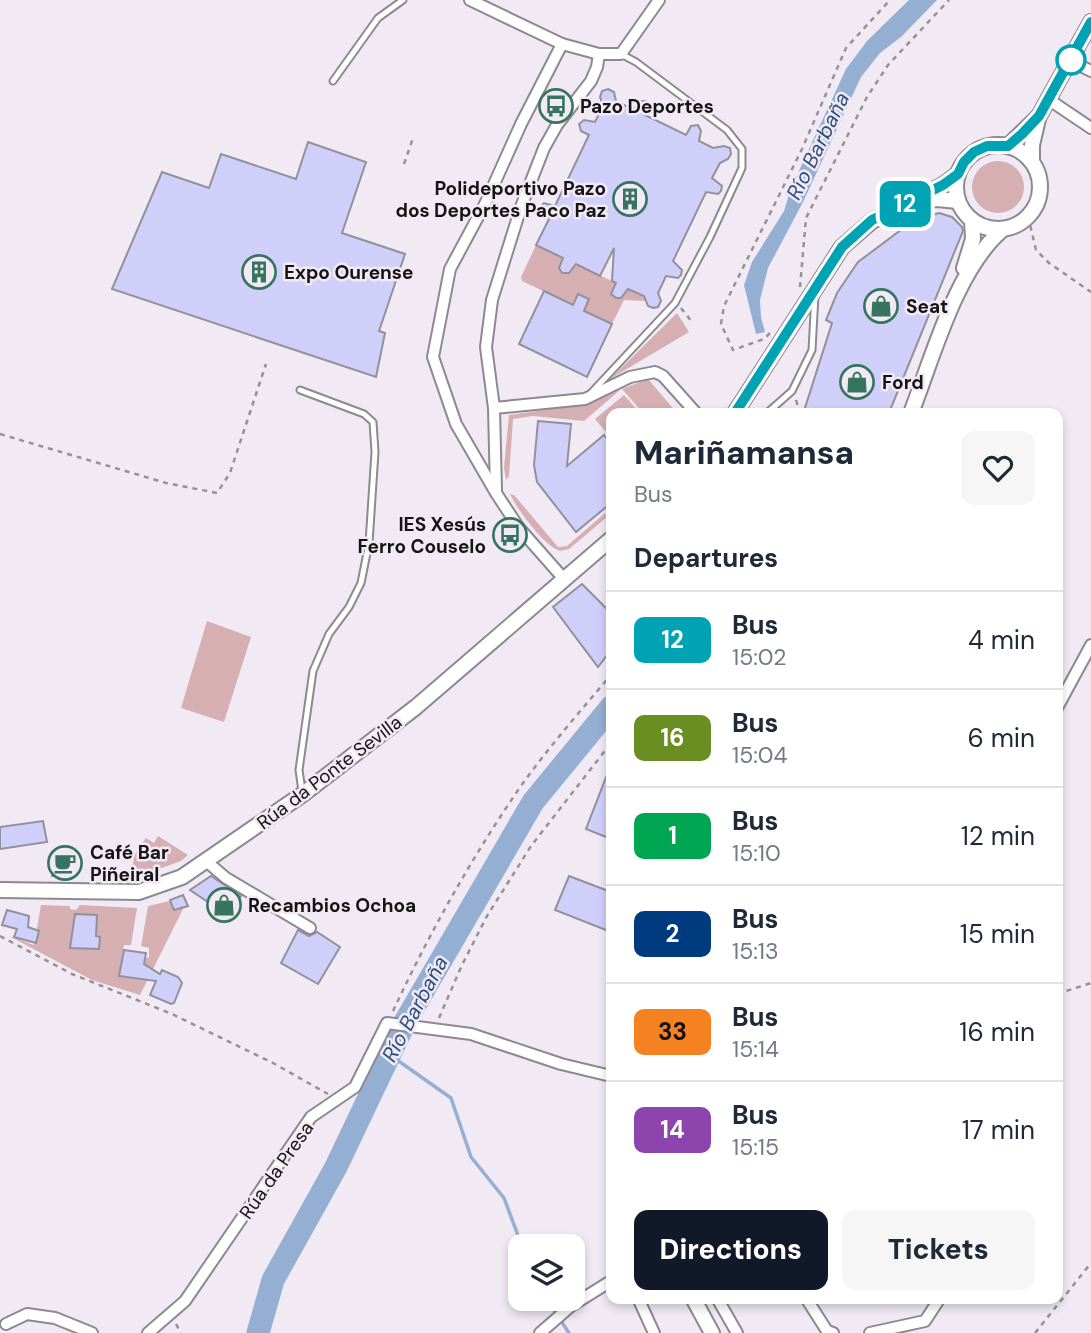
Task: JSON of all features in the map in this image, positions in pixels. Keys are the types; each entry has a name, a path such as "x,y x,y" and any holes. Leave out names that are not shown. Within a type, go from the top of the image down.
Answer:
{"street":[{"path":"470,0 562,44 599,54 621,54 659,0"},
{"path":"962,283 984,249 1002,230 1028,216 1039,194 1038,178 1032,162 1032,138 1039,116 1091,22"},
{"path":"562,44 521,124 486,202 450,269 433,357 456,424 496,493 519,528 564,579"},
{"path":"496,493 494,408 486,347 487,325 498,274 544,148 557,124 591,81 599,54"},
{"path":"1070,61 1091,71"},
{"path":"1048,99 1091,128"},
{"path":"1008,146 1039,116"},
{"path":"737,408 842,247 864,226 943,185 958,174 969,156 980,148 1008,146 1020,150 1032,162"},
{"path":"958,174 958,201 972,220 986,228 1002,230"},
{"path":"914,201 958,201"},
{"path":"913,408 962,283 973,239 972,220"},
{"path":"494,408 585,399 630,377 655,372 663,376 692,408"},
{"name":"Rúa da Ponte Sevilla","path":"0,890 139,892 178,879 303,794 416,707 606,542"},
{"path":"1063,697 1091,645"},
{"path":"206,861 226,878 310,928"},
{"path":"387,1023 471,1034 561,1064 606,1075"},
{"name":"Rúa da Presa","path":"148,1333 185,1301 311,1117 355,1087 387,1023"},
{"path":"540,1333 571,1306 606,1284"},
{"path":"641,1304 654,1333"},
{"path":"696,1304 712,1333"},
{"path":"720,1304 737,1333"},
{"path":"810,1304 827,1331 833,1333"},
{"path":"870,1333 925,1321 936,1304"},
{"path":"6,1324 27,1314 55,1318 92,1333"}],"lane":[{"path":"333,81 378,18 403,0"},
{"path":"585,399 675,303 722,213 739,177 744,157 738,141 727,130 636,62 621,54"},
{"path":"773,408 792,391 812,350 816,285"},
{"path":"300,390 363,414 373,422 375,452 369,543 361,583 349,607 329,634 313,671 299,769 303,794"}],"path":[{"path":"771,331 764,338 733,350 721,324 724,306 802,149 846,48 890,0"},
{"path":"800,289 806,218 867,97 888,65 949,0"},
{"path":"404,164 413,138"},
{"path":"1028,216 1036,250 1049,263 1091,292"},
{"path":"681,308 692,321"},
{"path":"0,434 166,483 217,493 230,473 266,364"},
{"path":"792,391 798,408"},
{"path":"387,1023 416,961 482,843 525,781 606,681"},
{"path":"436,1029 462,965 487,916 531,846 606,749"},
{"path":"0,936 72,974 172,1014 274,1063 339,1100"},
{"path":"1063,992 1091,983"},
{"path":"1063,1298 1091,1263"},
{"path":"1035,1333 1058,1304"}],"shaded area":[{"path":"998,161 1017,168 1024,187 1017,206 998,213 979,206 972,187 979,168"},
{"path":"536,245 563,258 559,268 562,273 569,272 574,263 616,283 612,292 615,298 621,298 626,288 647,298 646,301 624,300 612,324 522,281 521,277"},
{"path":"677,313 689,332 610,379"},
{"path":"648,379 673,408 639,408 622,389"},
{"path":"620,390 584,421 533,416 513,419 509,476 506,480 504,468 509,415 585,404"},
{"path":"624,395 636,408 608,408"},
{"path":"606,410 606,432 595,419"},
{"path":"510,494 514,495 558,547 567,546 605,513 606,518 569,549 560,551 539,535"},
{"path":"207,621 251,637 224,722 181,708"},
{"path":"158,836 188,855 181,861 130,877 135,854 146,838 154,843"},
{"path":"170,901 174,910 184,907 140,995 92,980 9,936 34,945 41,905 70,906 70,909 76,910 80,905 137,908 131,945 124,945 119,976 142,979 145,957 149,958 149,948 141,946 148,906"}],"water":[{"path":"909,0 937,0 901,37 880,53 861,77 803,202 768,268 760,300 765,332 756,334 744,285 752,262 784,211 791,188 846,69 867,41"}],"building":[{"name":"Polideportivo Pazo dos Deportes Paco Paz","path":"608,89 614,92 616,101 634,110 639,101 646,101 649,104 645,115 686,135 691,126 698,125 701,131 699,141 713,148 730,148 728,159 720,163 712,178 722,186 721,191 718,194 706,192 673,261 682,270 681,275 678,278 666,276 658,293 661,301 658,307 648,306 644,296 628,289 621,298 611,294 616,283 612,281 614,248 600,276 576,264 569,273 562,273 559,268 563,258 536,245 549,219 540,213 540,207 544,203 555,206 589,135 581,131 579,124 584,120 595,122 603,106 600,97 602,91"},
{"name":"Expo Ourense","path":"308,142 366,162 342,233 405,254 379,331 385,333 376,377 112,289 162,172 209,188 221,154 296,179"},
{"path":"939,213 952,217 963,231 891,408 805,408 832,323 826,320 837,293 858,262 913,221"},
{"path":"544,291 573,305 578,294 589,299 584,311 612,324 587,377 519,344"},
{"path":"538,421 571,424 567,466 604,435 606,507 576,532 537,482 534,465"},
{"path":"582,584 606,608 606,657 598,667 553,607"},
{"path":"606,777 606,837 586,829"},
{"path":"43,821 47,842 0,849 0,827"},
{"name":"Café Bar Piñeiral","path":"73,850 74,876 52,876 53,866 57,865 56,858 63,852"},
{"name":"Recambios Ochoa","path":"211,876 241,896 229,916 190,890"},
{"path":"569,876 606,890 606,930 555,910"},
{"path":"183,895 188,906 174,910 170,900"},
{"path":"7,910 29,916 28,927 39,931 36,943 14,937 17,929 2,925"},
{"path":"75,914 97,915 96,936 100,937 99,949 70,948"},
{"path":"298,930 309,936 317,932 340,947 318,984 281,963"},
{"path":"124,950 146,953 144,964 160,974 162,970 178,977 182,983 174,1003 150,995 156,981 119,976"}],"waterway":[{"name":"Río Barbaña","path":"258,1333 273,1280 336,1167 405,1022 533,802 606,713"},
{"path":"390,1055 451,1098 471,1157 504,1198 518,1234"},
{"path":"555,1311 569,1333"}],"bus line":[{"name":"12","path":"738,408 842,247 872,220 943,185 958,174 969,156 980,148 1008,146 1022,134 1039,116 1091,22"}],"place":[{"name":"Pazo Deportes","path":"556,106"},
{"name":"Polideportivo Pazo dos Deportes Paco Paz","path":"630,199"},
{"name":"Expo Ourense","path":"259,272"},
{"name":"Seat","path":"881,306"},
{"name":"Ford","path":"857,382"},
{"name":"IES Xesús Ferro Couselo","path":"510,535"},
{"name":"Café Bar Piñeiral","path":"65,863"},
{"name":"Recambios Ochoa","path":"224,905"}]}
